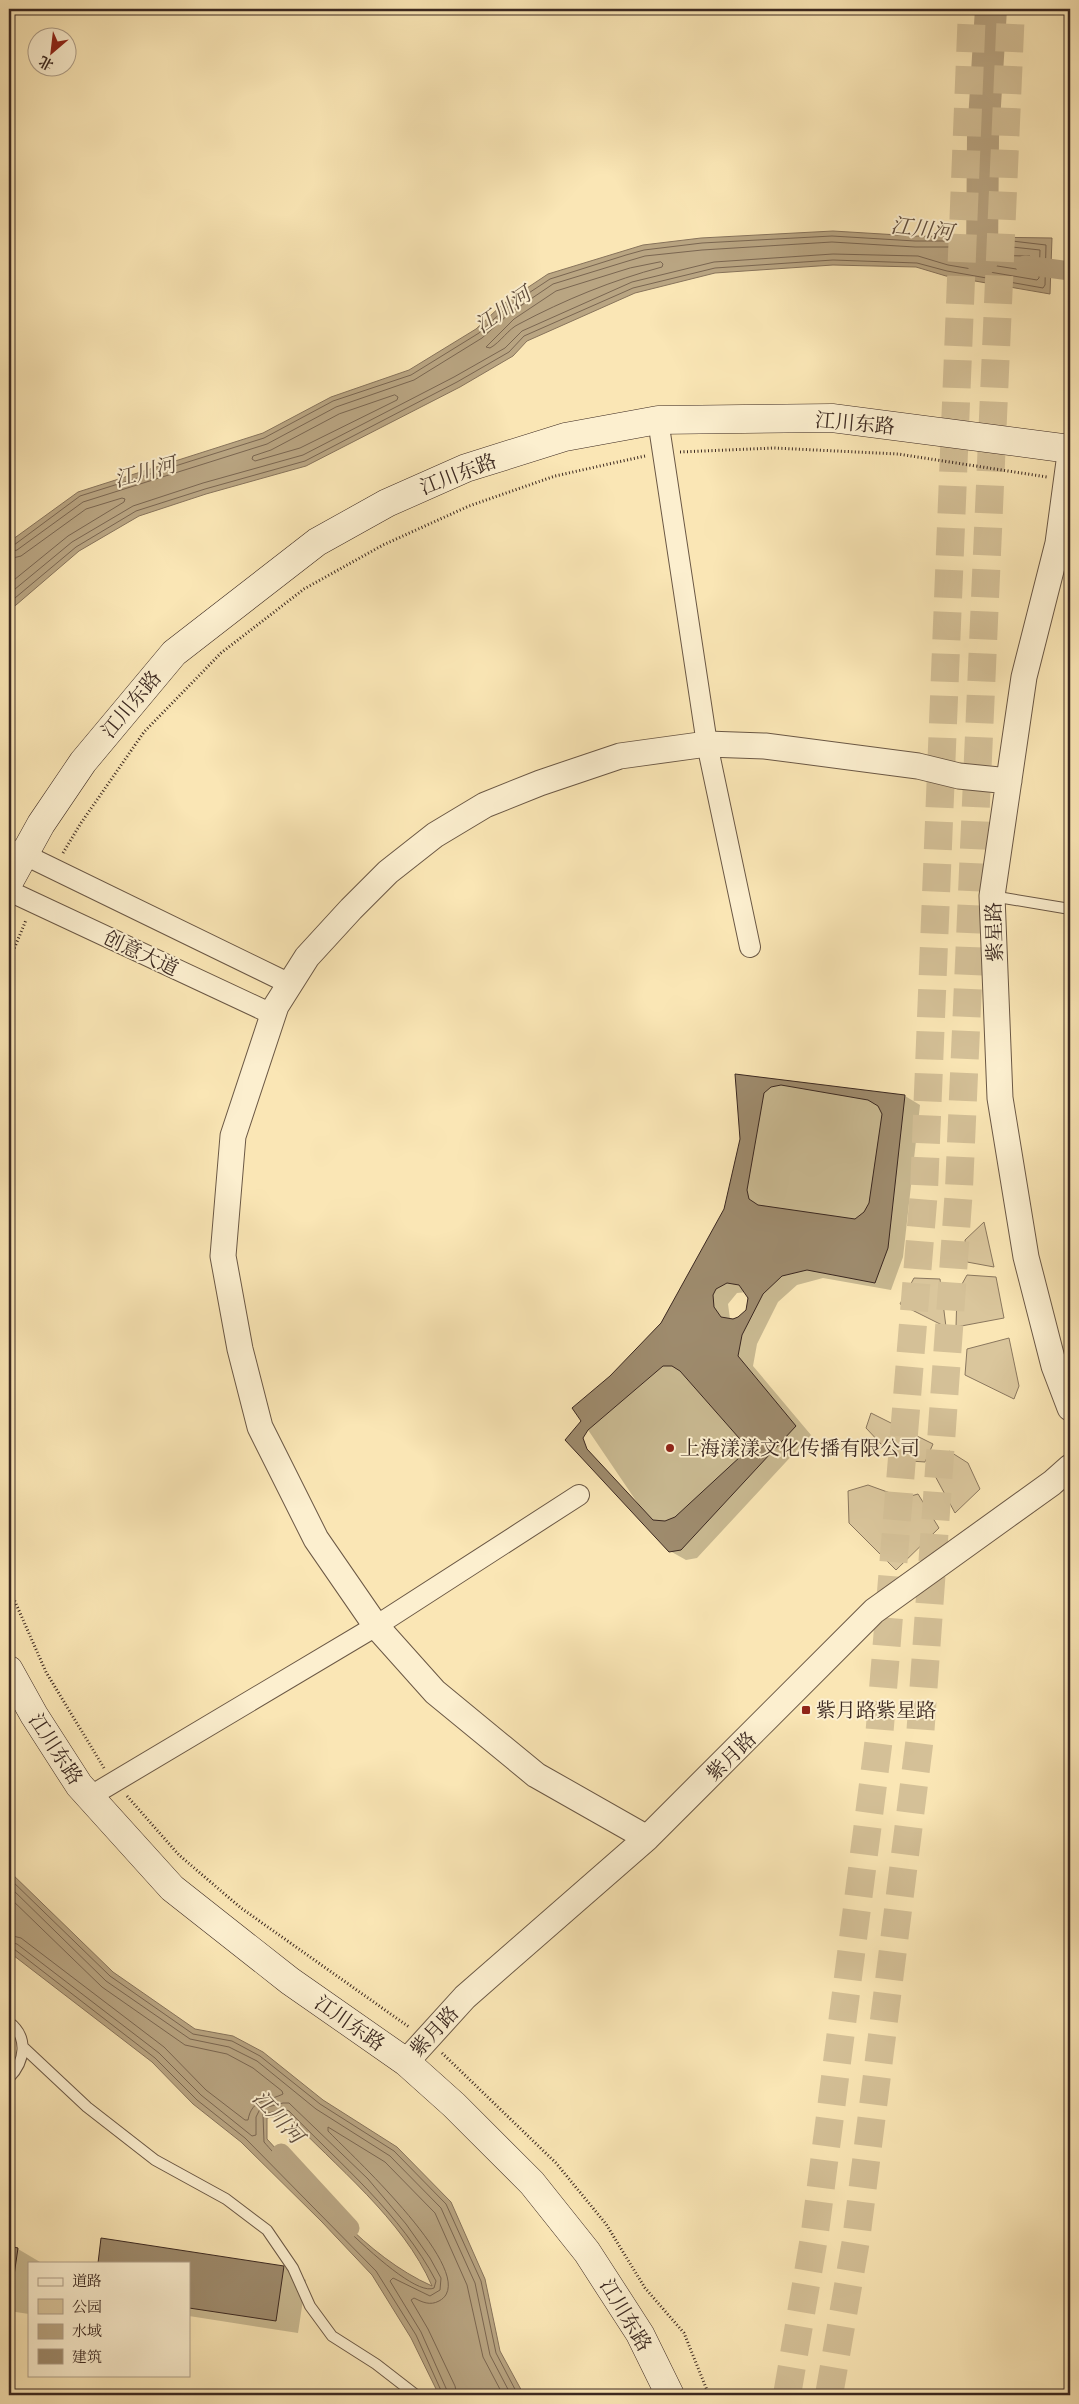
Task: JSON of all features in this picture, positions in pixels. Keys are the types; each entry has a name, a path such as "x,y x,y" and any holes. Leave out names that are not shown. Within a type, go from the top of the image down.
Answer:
{"main road":[{"name":"江川东路","path":"9,882 16,851 83,762 174,653 317,542 387,503 466,468 565,437 658,420 832,418 1070,448"},
{"name":"江川东路","path":"9,1670 34,1715 79,1785 172,1888 290,1981 406,2062 454,2105 532,2183 587,2252 640,2334 670,2395"}],"street":[{"path":"658,420 708,744 750,947"},
{"name":"紫星路","path":"1070,454 1058,543 1024,677 992,896 1000,1098 1026,1257 1054,1366 1070,1408"},
{"path":"646,1838 536,1774 436,1692 376,1626 316,1539 260,1427 240,1349 223,1256 233,1136 276,1006 307,957 388,872 435,836 485,805 540,783 620,756 708,744 765,746 918,766 959,776 1009,781"},
{"path":"16,851 290,984"},
{"name":"创意大道","path":"9,891 274,1015"},
{"name":"紫月路","path":"406,2062 465,1997 646,1838 874,1612 1052,1483 1070,1467"},
{"path":"89,1797 116,1783 376,1626 579,1495"}],"lane":[{"path":"992,896 1070,909"},
{"path":"9,2022 20,2035 23,2047 20,2064 9,2078"},
{"path":"23,2047 87,2107 155,2160 226,2199 267,2230 293,2268 310,2306 332,2336 376,2364 416,2395"}],"path":[{"path":"53,868 81,823 144,732 221,653 304,589 382,545 469,506 554,476 663,452 774,448 898,454 1067,480"},
{"path":"9,961 33,903"},
{"path":"9,1588 46,1672 107,1773 179,1855 241,1908 427,2039 479,2086 556,2163 606,2224 645,2288 684,2333 709,2395"}],"green space":[{"path":"984,1222 994,1267 967,1262 965,1240"},
{"path":"967,1275 996,1277 1004,1318 956,1327 957,1293"},
{"path":"914,1278 940,1279 946,1327 900,1304"},
{"path":"1009,1338 1019,1386 1014,1399 965,1375 967,1349"},
{"path":"871,1413 933,1444 925,1462 896,1460 866,1428"},
{"path":"949,1451 968,1463 980,1489 955,1513 934,1474"},
{"path":"868,1485 904,1498 918,1494 939,1528 896,1570 849,1523 848,1491"}],"water":[{"path":"833,231 915,236 1052,238 1050,294 946,276 916,267 833,265 715,273 635,293 527,341 513,356 460,387 306,466 206,494 139,516 79,551 9,611 9,542 78,492 263,433 331,397 409,370 476,329 503,304 548,274 643,245 701,238"},
{"path":"9,1871 113,1972 195,2029 233,2036 263,2052 323,2100 397,2147 451,2202 485,2279 500,2351 524,2395 439,2395 411,2338 372,2275 322,2222 241,2142 193,2104 152,2062 9,1952","holes":["286,2114 386,2216 404,2238 432,2286 385,2258 363,2240 323,2201 267,2139 267,2118"]}],"building":[{"path":"735,1074 905,1095 888,1248 875,1283 807,1270 782,1276 763,1294 742,1335 738,1356 796,1426 681,1550 669,1552 565,1440 581,1421 572,1408 610,1376 661,1323 724,1209 740,1139","holes":["727,1283 739,1285 748,1298 746,1310 733,1319 721,1317 714,1307 713,1295 716,1289"]},
{"path":"781,1085 868,1100 878,1106 882,1114 869,1203 864,1212 855,1219 758,1205 749,1199 747,1190 764,1093 771,1087"},
{"path":"663,1366 672,1366 680,1371 739,1438 743,1448 741,1456 675,1517 665,1521 653,1520 587,1449 583,1438 588,1430"},
{"path":"101,2238 284,2266 276,2321 190,2308 190,2262 98,2262"},
{"path":"9,2246 18,2248 10,2303 9,2302"}],"waterway":[{"path":"982,260 983,137 991,9"},
{"name":"江川河","path":"1025,265 1070,271"},
{"name":"江川河","path":"281,2153 350,2228"}],"tunnel":[{"path":"787,2395 815,2232 879,1738 924,1190 972,9"},
{"path":"829,2395 856,2240 920,1737 959,1188 1011,9"}],"place":[{"name":"上海漾漾文化传播有限公司","path":"670,1448"},
{"name":"紫月路紫星路","path":"806,1710"}]}
